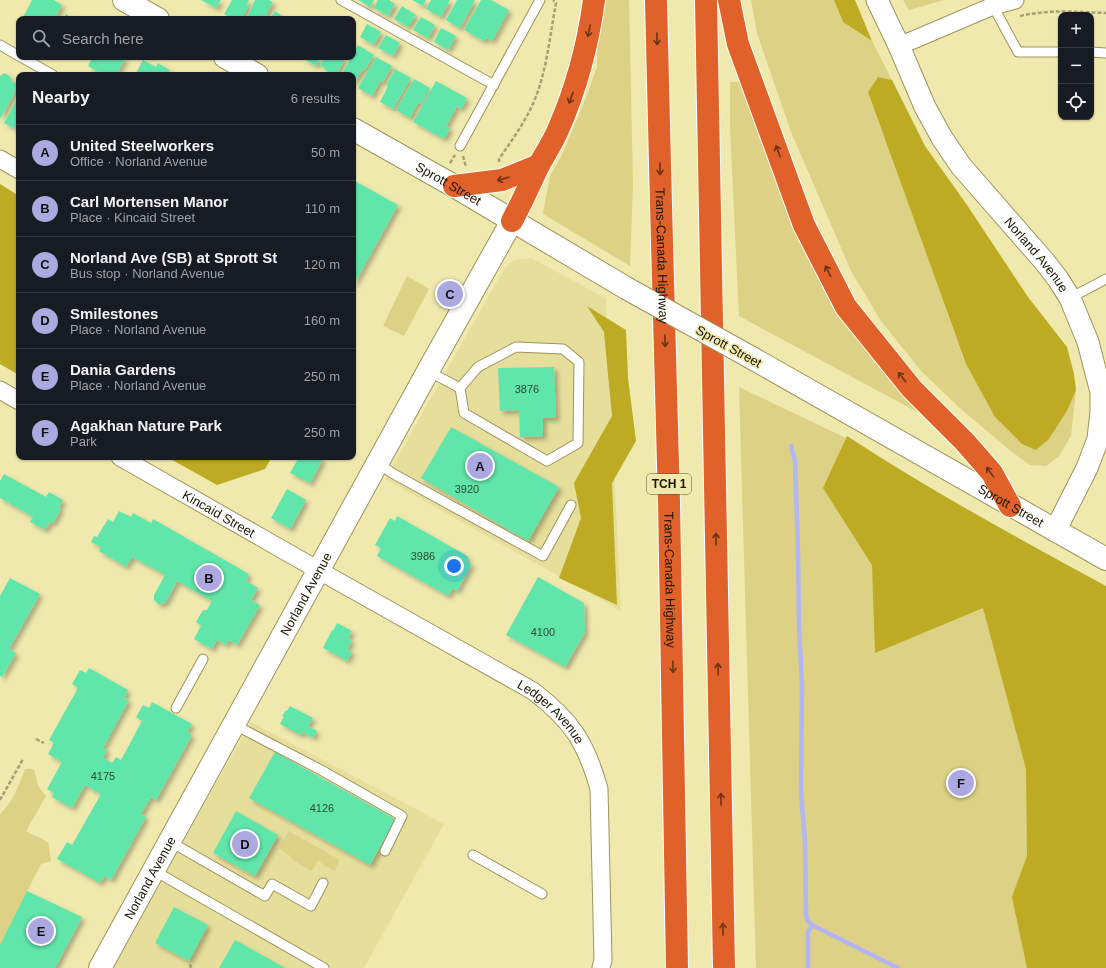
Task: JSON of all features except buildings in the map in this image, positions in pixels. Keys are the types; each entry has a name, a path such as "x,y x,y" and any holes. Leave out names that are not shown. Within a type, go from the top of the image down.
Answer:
{"highway":[{"path":"512,221 558,132 572,96 582,61 594,0"},
{"name":"Trans-Canada Highway","path":"656,0 670,502 677,968"},
{"path":"706,0 724,968"},
{"path":"729,0 738,44 804,225 846,306 912,389 965,442 992,473 1010,506"},
{"path":"454,186 502,180 540,165"}],"main road":[{"path":"124,0 153,16"},
{"path":"230,60 252,72"},
{"name":"Sprott Street","path":"356,131 454,186 626,288 1106,559"},
{"name":"Norland Avenue","path":"100,968 233,724 512,221"}],"street":[{"name":"Norland Avenue","path":"877,0 899,46 925,108 942,138 961,166 1044,261 1070,298 1081,323 1093,360 1101,392 1102,411 1094,454 1055,531"},
{"path":"899,46 997,13 1015,0"},
{"path":"0,159 16,168"},
{"path":"0,390 16,399"},
{"name":"Kincaid Street","path":"125,460 318,570"},
{"name":"Ledger Avenue","path":"318,570 533,691 561,714 578,736 594,770 599,789 602,968"}],"lane":[{"path":"341,0 494,85"},
{"path":"460,146 540,0"},
{"path":"997,13 1018,52 1058,52"},
{"path":"0,45 16,54"},
{"path":"1094,52 1106,53"},
{"path":"27,60 48,72"},
{"path":"1070,298 1106,279"},
{"path":"516,347 563,349 579,362 578,443 547,461 464,413 460,388 478,367 516,347"},
{"path":"428,371 460,388"},
{"path":"378,463 543,556 571,505"},
{"path":"176,708 203,660"},
{"path":"233,724 321,770 402,816 385,851"},
{"path":"170,841 265,896 272,884 311,906 323,883"},
{"path":"473,855 542,894"},
{"path":"153,870 324,968"}],"path":[{"path":"499,164 498,159 519,130 535,99 544,71 556,3 553,0"},
{"path":"997,13 1065,11 1106,13"},
{"path":"36,739 44,743"},
{"path":"0,800 23,758"},
{"path":"190,964 191,968"}],"shaded area":[{"path":"603,0 629,0 633,184 630,266 543,214 550,176 562,155 597,67 597,29"},
{"path":"751,0 834,0 843,22 872,41 892,80 878,77 868,92 965,362 995,416 1049,439 1067,411 1076,390 1071,436 1059,456 1046,466 1030,465 1012,452 962,410 921,371 881,321 851,271 791,132 757,33"},
{"path":"834,0 855,0 872,41 843,22"},
{"path":"903,0 944,0 909,10"},
{"path":"878,77 892,80 925,146 967,205 1028,297 1067,347 1074,374 1076,390 1067,411 1049,439 1036,450 1022,444 995,417 966,364 868,92"},
{"path":"730,82 740,82 833,306 895,387 921,414 739,316 730,129"},
{"path":"0,184 16,194 16,373 0,364"},
{"path":"531,258 606,298 621,611 385,479 504,269 516,260"},
{"path":"407,276 429,289 404,336 383,326"},
{"path":"587,306 626,330 628,378 636,441 612,483 617,605 559,578 581,518 574,483 612,416 604,332"},
{"path":"739,387 846,438 840,450 1106,597 1106,968 756,968"},
{"path":"847,436 943,495 1106,586 1106,968 1027,968 1012,897 1027,856 1026,769 983,608 875,653 872,565 823,488"},
{"path":"172,460 270,460 265,469 217,485"},
{"path":"251,722 444,824 364,968 114,968 127,941"},
{"path":"25,769 34,769 38,786 46,796 26,831 48,842 51,861 41,864 0,945 0,814 12,799"},
{"path":"289,831 340,860 334,871 318,861 312,871 294,861 288,854 279,848"}],"waterway":[{"path":"791,446 795,461 799,628 802,684 801,792 805,843 807,920 812,925 898,968"},
{"path":"808,968 808,932 812,925"}],"place":[{"name":"Norland Ave (SB) at Sprott St","path":"450,294"},
{"name":"United Steelworkers","path":"480,466"},
{"name":"Carl Mortensen Manor","path":"209,578"},
{"name":"Agakhan Nature Park","path":"961,783"},
{"name":"Smilestones","path":"245,844"},
{"name":"Dania Gardens","path":"41,931"}]}
